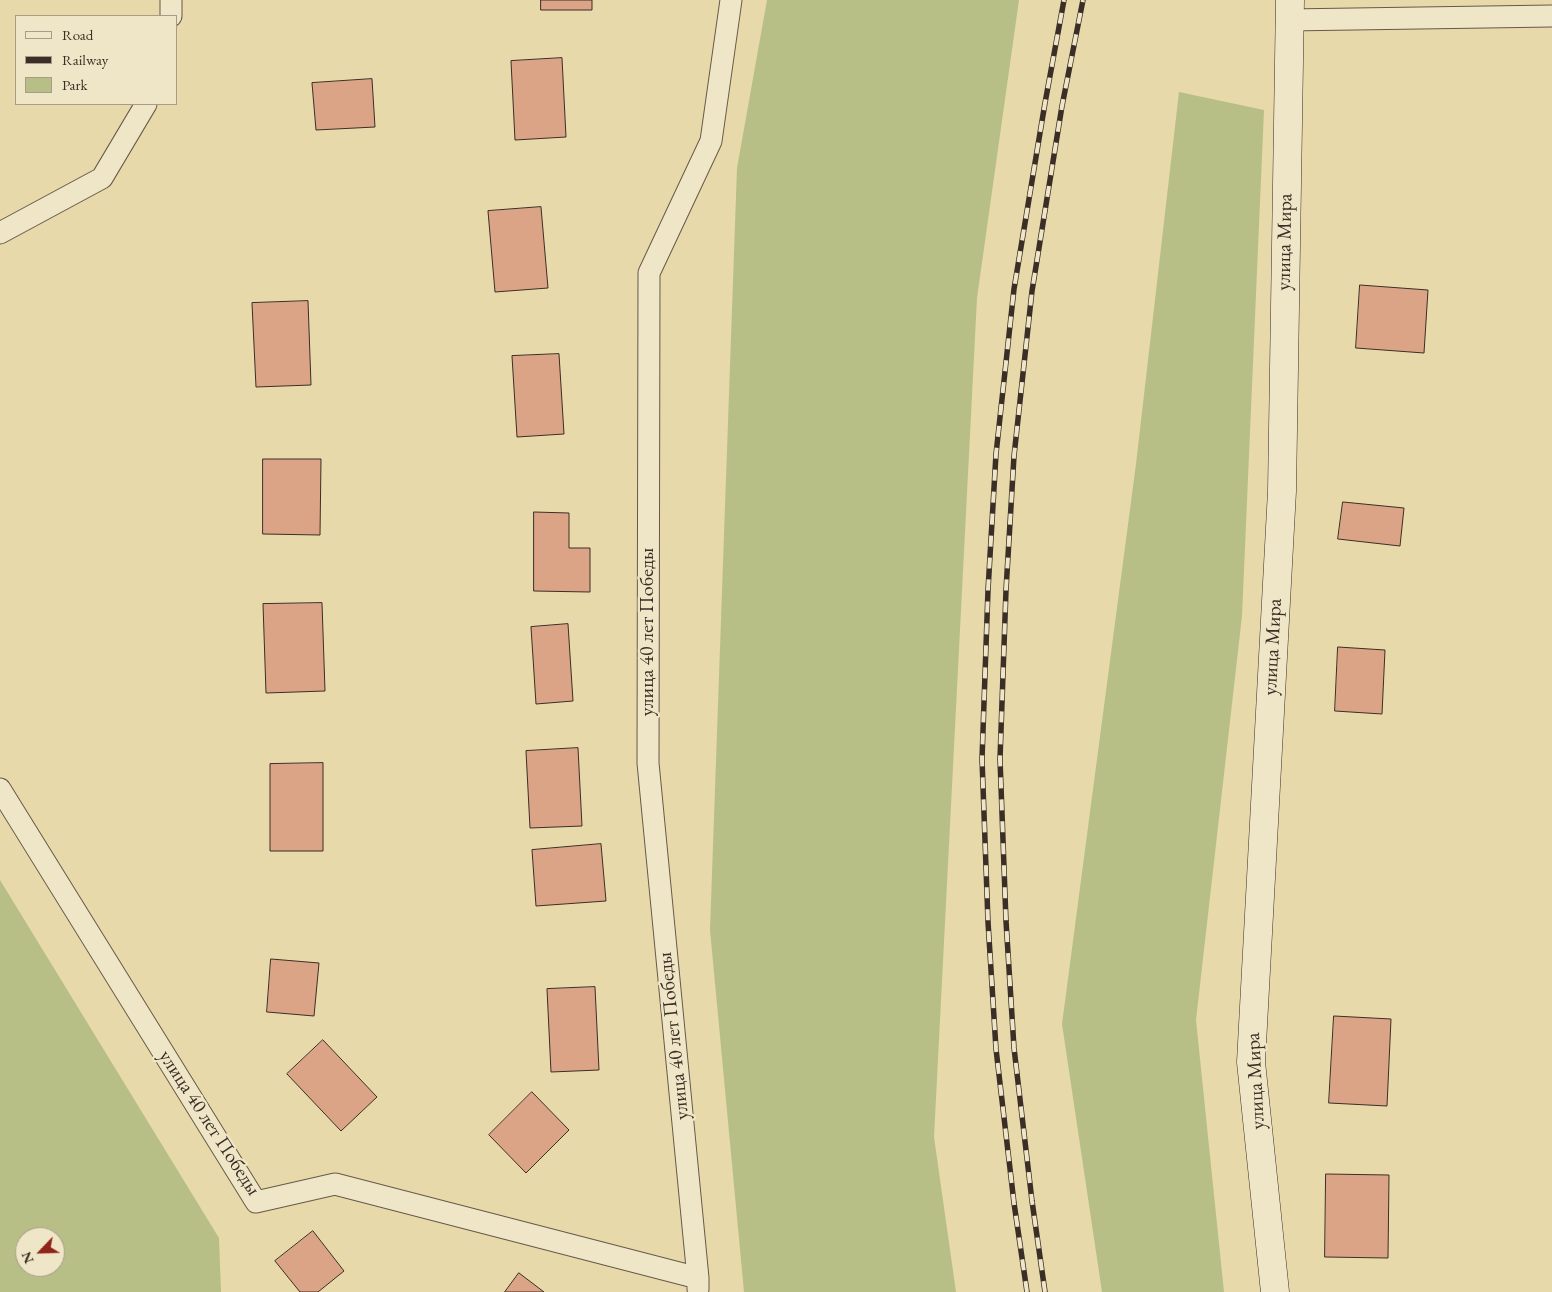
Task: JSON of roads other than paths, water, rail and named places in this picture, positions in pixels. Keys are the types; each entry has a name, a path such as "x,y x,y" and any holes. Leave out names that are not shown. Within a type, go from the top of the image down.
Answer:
{"street":[{"path":"171,0 171,15"},
{"name":"улица 40 лет Победы","path":"0,789 256,1202 335,1184 698,1285 648,763 649,274 711,142 731,0"},
{"path":"1289,10 1552,16"},
{"name":"улица Мира","path":"1275,1292 1251,1062 1282,492 1289,10"},
{"path":"0,233 102,178 145,105"}],"railway":[{"path":"1027,1292 1014,1203 996,1049 988,922 982,759 988,590 996,454 1014,289 1064,0"},
{"path":"1045,1292 1014,1048 1006,921 1000,759 1006,590 1014,456 1032,291 1062,106 1083,0"}]}
